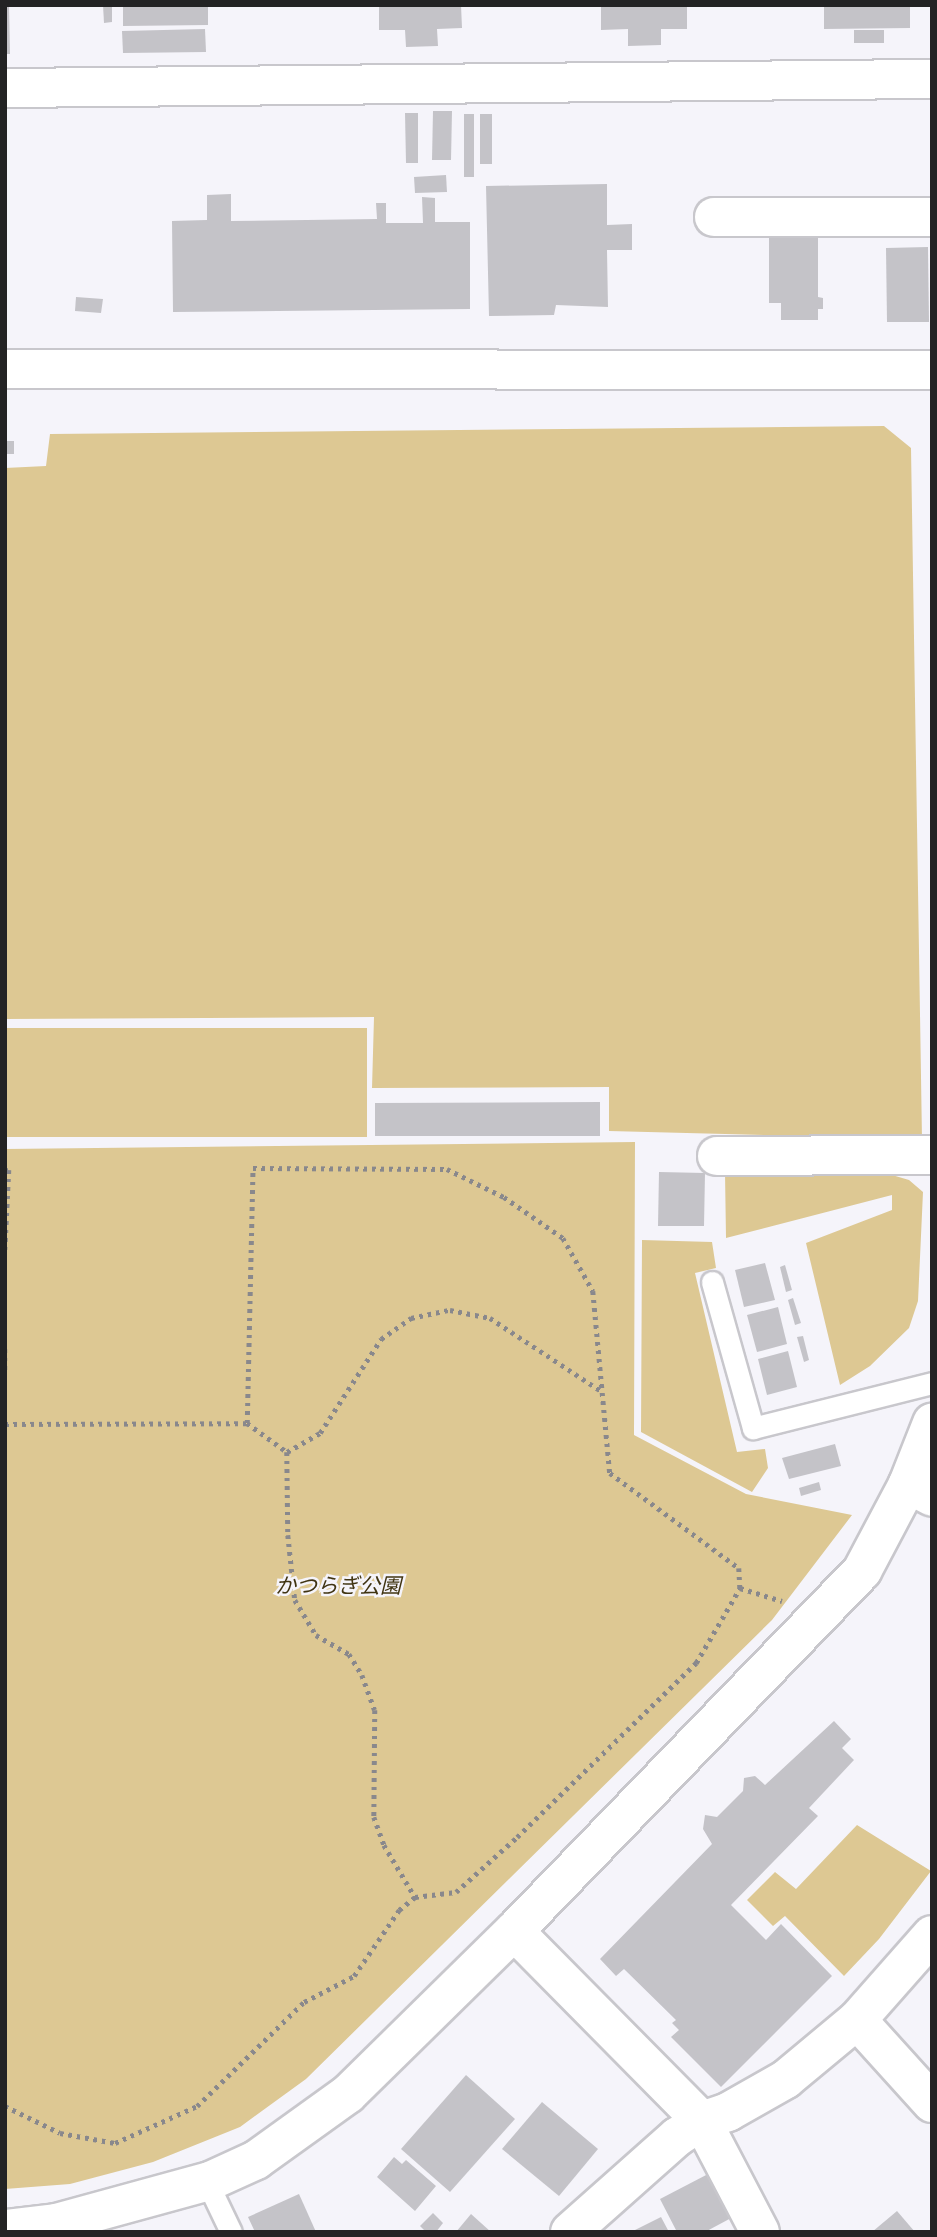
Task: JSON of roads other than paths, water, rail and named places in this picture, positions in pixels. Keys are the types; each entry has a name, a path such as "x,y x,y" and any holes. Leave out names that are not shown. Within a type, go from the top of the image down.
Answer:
{"street":[{"path":"5,88 932,79"},
{"path":"714,217 932,217"},
{"path":"5,369 932,370"},
{"path":"717,1156 932,1155"},
{"path":"23,2229 163,2197 207,2182 256,2160 348,2094 514,1931 837,1600 862,1571 920,1490 932,1423"},
{"path":"514,1931 702,2121 760,2232"},
{"path":"570,2232 677,2137 702,2121 728,2112 786,2079 857,2020 932,1935"},
{"path":"857,2020 932,2103"}],"lane":[{"path":"712,1282 753,1428 932,1382"},
{"path":"207,2182 231,2232"}],"park label":[{"name":"かつらぎ公園","path":"338,1585"}]}
